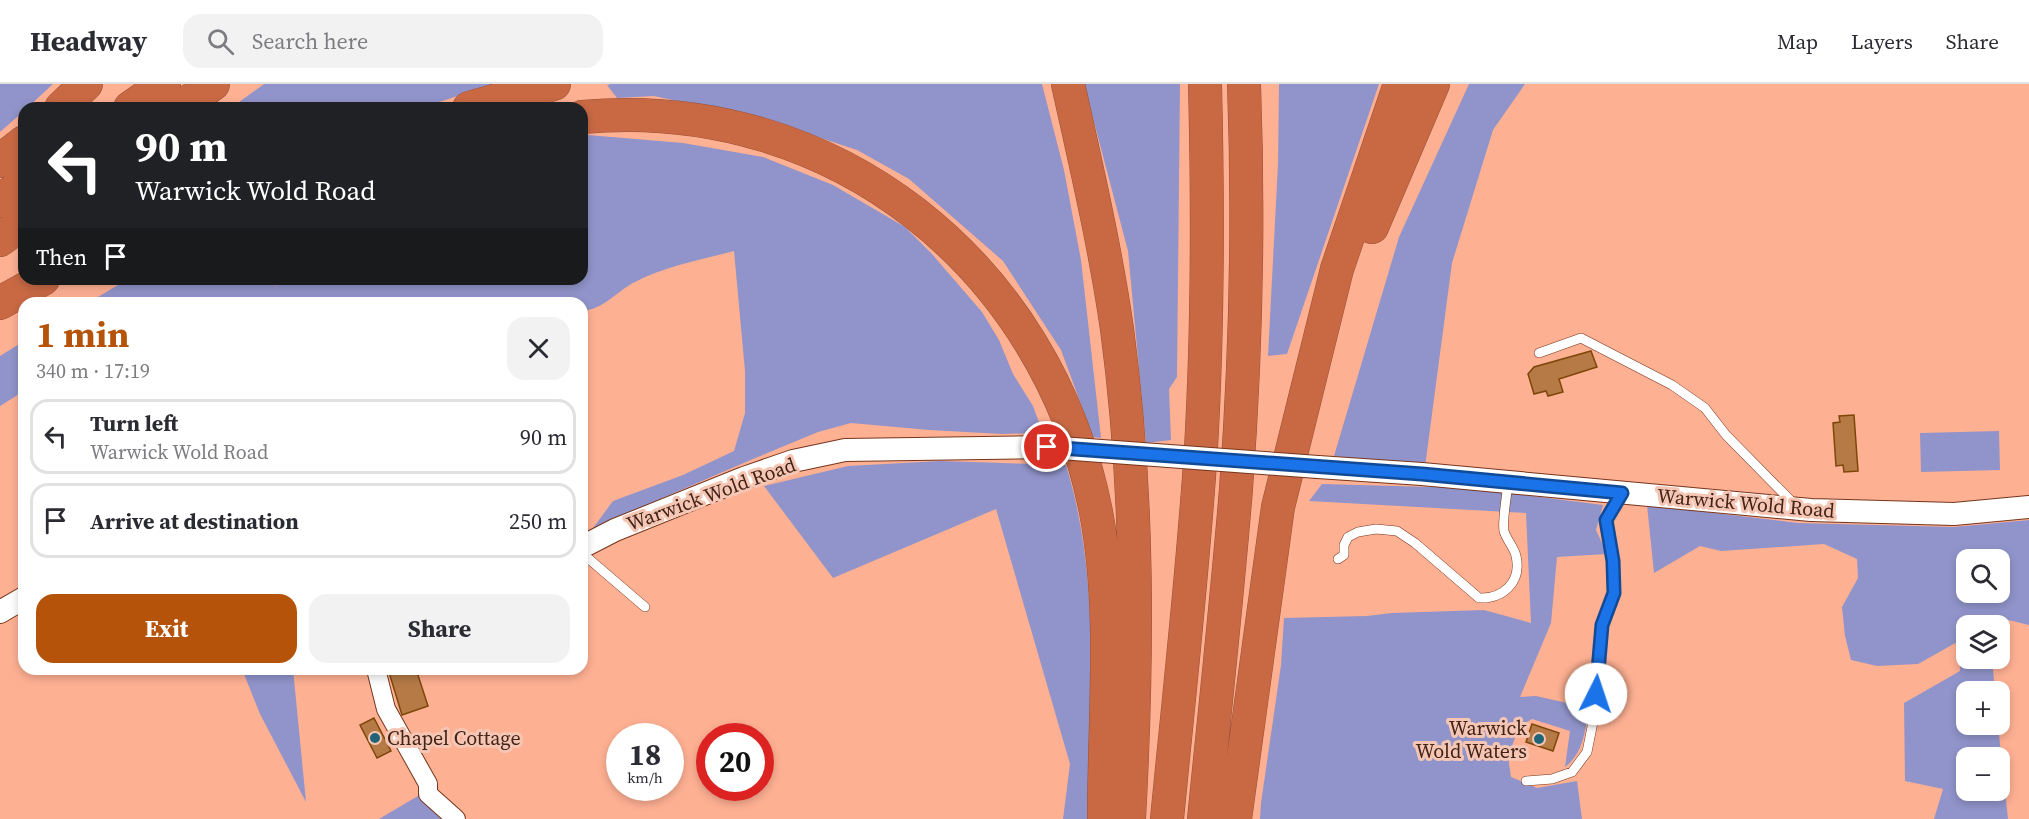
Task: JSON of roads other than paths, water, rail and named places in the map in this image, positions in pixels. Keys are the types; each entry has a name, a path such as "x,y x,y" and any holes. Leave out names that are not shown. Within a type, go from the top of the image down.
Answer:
{"highway":[{"path":"68,102 86,84"},
{"path":"138,102 164,84"},
{"path":"188,102 213,84"},
{"path":"490,102 554,84"},
{"path":"1068,84 1086,158 1107,267 1126,409 1136,569 1136,660 1129,819"},
{"path":"1167,819 1201,446 1207,236 1205,84"},
{"path":"1203,819 1229,570 1240,403 1245,261 1244,84"},
{"path":"1235,819 1278,507 1337,269 1400,84"},
{"path":"1320,340 1353,272 1433,84"},
{"path":"588,117 640,115 680,117 762,134 822,156 867,180 935,228 968,259 1001,298 1038,354 1054,384 1082,457 1096,511 1105,577 1104,819"},
{"path":"0,161 18,147"},
{"path":"0,201 18,188"},
{"path":"0,240 18,226"},
{"path":"0,303 32,285"}],"street":[{"name":"Warwick Wold Road","path":"588,544 615,530 744,478 793,461 845,450 1047,447 1422,474 1797,508 1954,514 2029,507"},
{"path":"0,612 18,602"},
{"path":"378,675 386,709 428,784 428,794 456,819"}],"lane":[{"path":"1539,353 1581,338 1672,385 1705,408 1726,435 1797,508"},
{"path":"1338,559 1344,555 1344,545 1348,537 1358,532 1376,529 1397,531 1415,543 1479,598 1501,595 1516,572 1516,557 1504,531 1508,483"},
{"path":"1526,781 1552,779 1572,772 1587,752 1594,717 1602,625 1614,593 1613,561 1606,520 1622,493"},
{"path":"588,558 645,608"}],"place":[{"name":"Chapel Cottage","path":"375,738"},
{"name":"Warwick Wold Waters","path":"1539,739"}]}
